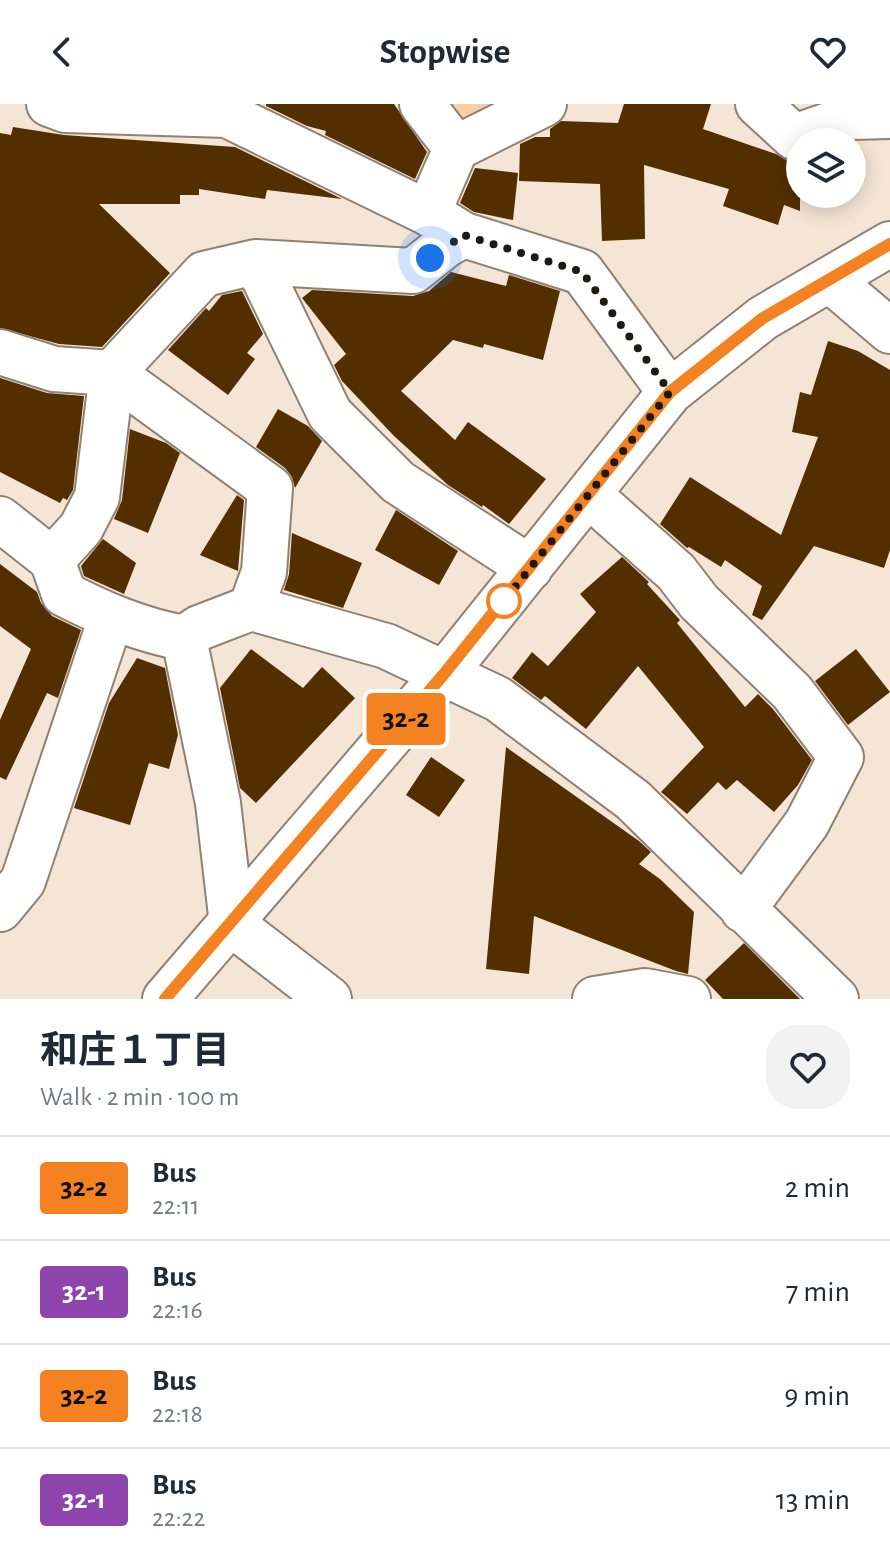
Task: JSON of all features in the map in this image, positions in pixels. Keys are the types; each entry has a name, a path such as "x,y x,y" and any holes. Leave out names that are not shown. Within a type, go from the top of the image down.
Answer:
{"street":[{"path":"49,104 65,110 227,115 446,224 582,272 670,392"},
{"path":"52,560 81,528 97,497 112,373 204,274 256,262 413,271 447,244 446,224 456,148 422,104"},
{"path":"456,148 544,104"},
{"path":"758,104 794,137 852,117 890,116"},
{"path":"165,999 444,674 670,392 763,318 890,244"},
{"path":"256,262 330,414 398,482 530,568"},
{"path":"830,280 890,331"},
{"path":"0,352 54,369 112,373 270,488 264,572 251,608"},
{"path":"589,495 676,572 699,602 792,692 841,757 807,823 743,910"},
{"path":"0,519 52,560 64,594 111,618 184,638 199,628 251,608 386,646 498,699 633,800 836,999"},
{"path":"0,909 23,881 111,618"},
{"path":"184,638 218,803 232,924 329,999"},
{"path":"595,999 645,991 688,999"}],"shaded area":[{"path":"443,104 517,104 466,124"}],"building":[{"path":"266,104 394,104 427,152 415,179 325,135 326,131 307,126"},
{"path":"624,104 711,104 703,129 786,160 786,206 778,225 723,206 729,189 644,165 645,239 602,241 600,184 519,181 520,144 535,137 550,137 550,129 561,121 618,123"},
{"path":"13,127 64,135 235,147 342,199 267,190 265,199 199,189 199,195 180,195 180,204 99,204 170,273 102,347 59,344 0,328 0,133 11,135"},
{"path":"475,168 518,173 513,220 474,212 460,203"},
{"path":"451,272 506,286 509,275 560,291 543,360 484,344 483,348 453,340 401,391 455,440 468,422 546,479 509,524 448,485 394,436 342,381 334,365 346,354 302,298 312,290 413,296 429,291"},
{"path":"242,291 263,334 247,353 255,359 228,395 168,350 222,295"},
{"path":"828,341 858,351 890,370 890,550 884,568 814,546 762,620 752,615 762,586 725,560 721,567 687,548 660,524 690,477 781,535 818,437 792,432 800,392 811,395"},
{"path":"0,378 47,393 84,396 73,490 67,500 63,498 60,503 0,472"},
{"path":"278,409 308,426 322,441 295,488 285,468 256,447"},
{"path":"130,429 166,443 180,453 148,533 114,519 122,500"},
{"path":"237,495 244,500 238,571 200,555"},
{"path":"396,510 458,551 439,585 375,550"},
{"path":"292,533 362,563 343,608 284,590 289,574"},
{"path":"103,539 136,563 124,594 84,576 81,566"},
{"path":"622,557 649,582 647,584 680,620 677,623 745,707 758,694 812,760 798,785 774,812 737,780 726,790 718,782 687,814 661,792 704,747 638,666 586,729 545,696 541,700 512,678 532,652 548,666 596,612 580,594"},
{"path":"0,564 37,592 41,603 52,616 81,630 58,698 47,693 6,780 0,777 0,720 31,649 0,626"},
{"path":"251,649 303,688 322,667 355,698 256,803 240,788 220,688"},
{"path":"856,649 890,692 848,725 815,681"},
{"path":"137,658 165,668 178,735 169,769 149,763 130,825 74,808 109,703"},
{"path":"506,747 651,852 639,864 660,879 694,912 688,974 534,916 529,974 486,969"},
{"path":"431,757 465,780 439,817 406,795"},
{"path":"744,943 800,999 723,999 705,980"}],"bus line":[{"name":"32-2","path":"165,999 444,674 670,392 763,318 890,244"}],"route":[{"path":"430,258 464,235 582,272 670,392 496,611 504,601"}]}
